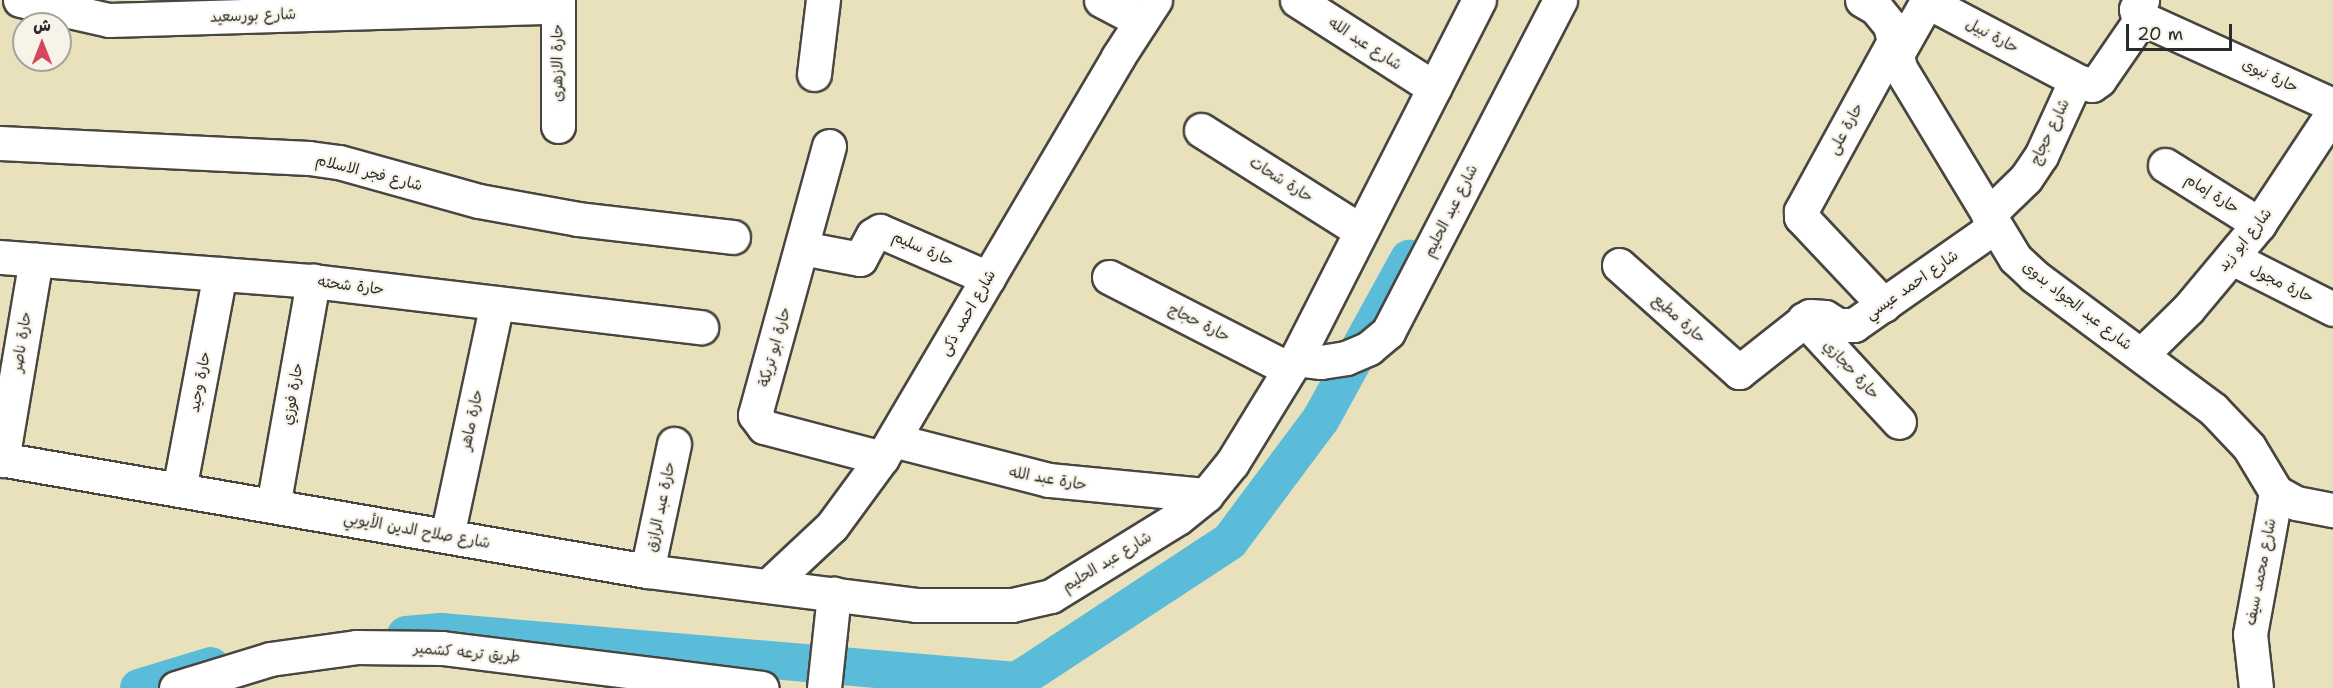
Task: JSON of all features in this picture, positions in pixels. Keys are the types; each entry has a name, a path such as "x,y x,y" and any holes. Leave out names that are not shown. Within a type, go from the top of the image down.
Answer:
{"street":[{"name":"شارع بورسعيد","path":"20,0 109,20 544,7 557,0"},
{"name":"حارة الازهرى","path":"557,0 558,126"},
{"path":"814,74 823,0"},
{"path":"1101,0 1148,11"},
{"name":"شارع عبد الله","path":"1297,0 1434,88"},
{"name":"شارع عبد الحليم","path":"834,594 969,607 1012,605 1051,596 1169,524 1206,495 1232,463 1292,364 1479,0"},
{"name":"شارع عبد الحليم","path":"1292,364 1346,358 1369,348 1388,332 1560,0"},
{"name":"شارع عبد الجواد بدوى","path":"1862,0 1884,16 1895,49 1991,221 2015,258 2034,276 2141,355 2232,427 2276,492"},
{"name":"حارة نبيل","path":"1895,49 1926,3 1972,11 2080,82"},
{"name":"شارع حجاج","path":"1991,221 2026,178 2053,133 2071,89 2080,82 2096,83 2141,9"},
{"name":"حارة نبوى","path":"2141,9 2333,105"},
{"name":"شارع احمد ذكى","path":"769,585 832,526 888,449 1148,11"},
{"name":"حارة على","path":"1884,305 1801,215 1895,49"},
{"name":"شارع ابو زيد","path":"2141,355 2321,159 2333,112"},
{"name":"حارة شحات","path":"1201,130 1361,231"},
{"name":"شارع فجر الاسلام","path":"0,143 309,158 339,162 479,201 578,219 733,237"},
{"name":"حارة ابو تريكة","path":"829,146 756,420 764,427 888,449"},
{"name":"حارة إمام","path":"2165,165 2259,224"},
{"name":"شارع احمد عيسي","path":"1804,319 1818,315 1838,325 1854,325 1884,305 1991,221"},
{"name":"حارة سليم","path":"802,248 861,259 873,235 884,232 988,278"},
{"name":"حارة شحته","path":"0,257 313,281 700,327"},
{"name":"حارة مجول","path":"2232,258 2333,309"},
{"name":"حارة ناصر","path":"1,459 36,260"},
{"name":"حارة مطيع","path":"1619,266 1739,372 1804,319"},
{"name":"حارة وحيد","path":"179,490 220,274"},
{"name":"حارة حجاج","path":"1109,277 1292,364"},
{"name":"حارة فوزي","path":"273,506 313,281"},
{"name":"حارة ماهر","path":"447,536 496,303"},
{"name":"حارة حجازي","path":"1804,319 1899,422"},
{"name":"حارة عبد الرازق","path":"647,571 674,444"},
{"name":"حارة عبد الله","path":"888,449 1049,480 1206,495"},
{"name":"شارع صلاح الدين الأيوبي","path":"1,459 647,571 834,594"},
{"path":"2276,492 2296,503 2333,510"},
{"name":"شارع محمد سيف","path":"2256,688 2250,634 2276,492"},
{"path":"824,684 834,594"},
{"name":"طريق ترعه كشمير","path":"185,686 270,659 356,647 442,648 762,688"}],"waterway":[{"path":"406,635 441,632 1017,681 1230,541 1321,419 1409,259"},
{"path":"139,688 211,666"}]}
